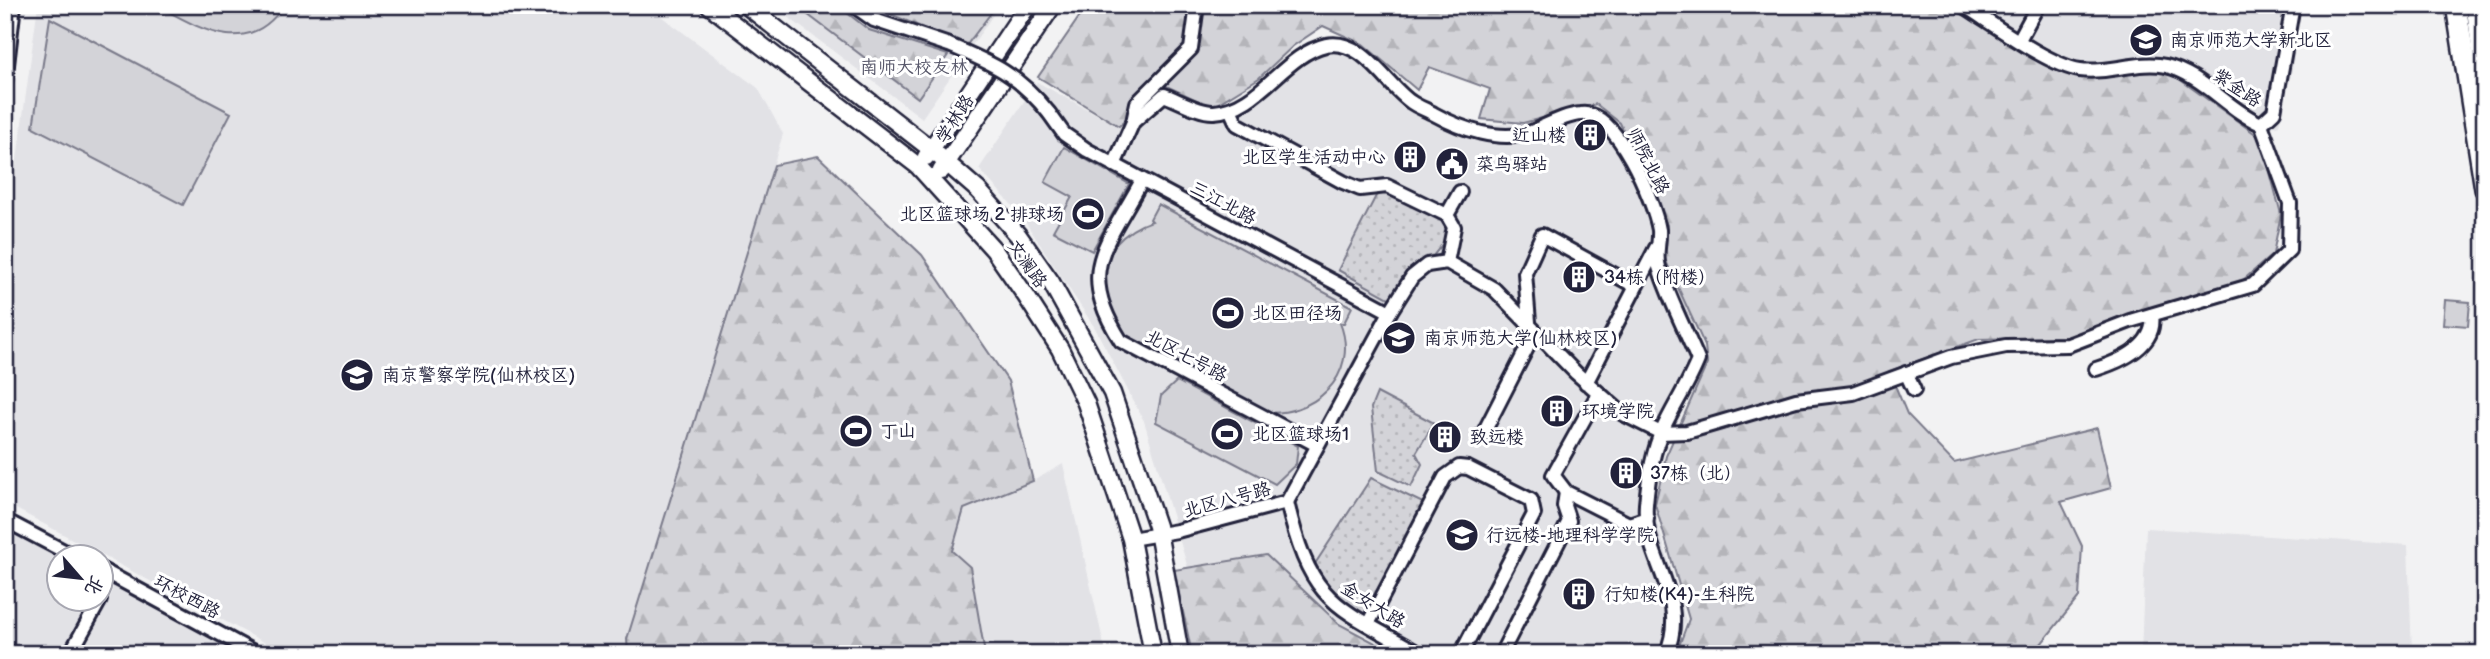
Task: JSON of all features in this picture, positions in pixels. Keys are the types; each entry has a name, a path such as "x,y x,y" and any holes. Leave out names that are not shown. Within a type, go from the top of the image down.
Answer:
{"highway":[{"path":"2456,5 2485,189"},
{"path":"2467,5 2485,125"},
{"path":"2476,5 2485,75"}],"main road":[{"name":"文澜路","path":"709,5 918,166 994,250 1060,349 1086,403 1131,539 1153,654"},
{"name":"文澜路","path":"746,5 932,150 978,190 1018,235 1076,325 1112,393 1158,533 1181,654"},
{"name":"学林路","path":"918,166 932,150 1028,5"},
{"name":"学林路","path":"932,181 948,164 1053,5"}],"street":[{"path":"5,82 14,5"},
{"name":"三江北路","path":"853,5 874,20 949,45 1009,72 1035,95 1064,134 1114,165 1390,312"},
{"path":"1114,165 1133,122 1137,103 1191,49 1197,5"},
{"name":"紫金路","path":"1963,5 2019,40 2079,70 2164,65 2185,73 2246,118 2261,124"},
{"path":"2019,40 2038,5"},
{"path":"1287,502 1390,312 1412,278 1427,265 1447,262 1494,289 1598,394 1623,414 1661,433 1687,432 1796,401 1853,393 1951,357 2006,346 2068,345 2152,315 2253,285 2289,250 2290,202 2261,124 2274,112 2293,5"},
{"name":"师院北路","path":"1230,109 1255,93 1295,57 1329,44 1358,51 1410,101 1443,119 1493,136 1527,133 1581,113 1597,117 1612,129 1633,163 1651,204 1658,241 1657,264 1698,360 1661,433 1650,471 1647,518 1651,544 1670,595 1675,627 1666,654"},
{"path":"1133,122 1164,95 1212,113 1230,109 1237,124 1343,182 1360,189 1387,186 1447,215 1454,227 1447,262"},
{"name":"北区七号路","path":"1142,180 1097,266 1096,289 1106,317 1121,341 1317,445"},
{"path":"1447,215 1460,192"},
{"path":"1482,436 1527,348 1529,322 1525,273 1542,235 1635,286"},
{"path":"1586,383 1658,241"},
{"path":"2096,369 2119,362 2146,341 2154,327 2152,315"},
{"path":"1906,373 1914,390"},
{"path":"1598,394 1553,475 1557,484 1566,492 1629,524 1647,518"},
{"path":"1368,624 1448,472 1459,467 1468,468 1531,500 1534,514 1461,654"},
{"path":"1501,654 1569,521 1564,506 1566,492"},
{"name":"北区八号路","path":"1131,539 1177,531 1287,502"},
{"name":"金女大路","path":"1287,502 1296,542 1319,590 1335,606 1420,654"},
{"path":"5,520 50,544"},
{"name":"环校西路","path":"116,579 257,654"},
{"path":"70,654 92,614"},
{"path":"5,650 12,654"}],"shaded area":[{"path":"5,5 23,5 5,154"},
{"name":"南京警察学院(仙林校区)","path":"38,5 646,5 758,88 783,134 627,639 628,654 286,654 116,563 116,544 81,544 5,503 5,248"},
{"path":"772,5 1000,5 922,118"},
{"name":"南京师范大学新北区","path":"1934,5 2301,5 2292,70 2279,125 2250,135 2076,85"},
{"name":"南京师范大学(仙林校区)","path":"1328,40 1365,51 1423,104 1474,124 1529,124 1591,103 1636,150 1662,257 1688,307 1704,363 1663,455 1652,504 1686,621 1671,654 1402,654 1326,616 1199,605 1144,421 1095,328 1020,214 979,169 1037,82 1120,127 1164,88 1211,109 1245,91 1287,58"},
{"path":"1063,464 1106,654 985,654 970,568 952,551 963,509 1033,481"},
{"path":"5,513 65,544 46,544 46,614 116,614 116,571 271,654 5,654"},
{"path":"2146,528 2408,545 2412,654 2141,654"}],"green space":[{"path":"156,5 284,5 270,22 255,31 239,35 206,30"},
{"name":"南师大校友林","path":"795,5 837,5 869,30 948,55 918,98"},
{"path":"869,5 997,5 966,46"},
{"path":"1080,5 1958,5 2081,73 2168,71 2261,138 2281,214 2273,254 2242,281 2068,337 1979,339 1889,371 1907,414 1954,463 2097,428 2111,488 2061,502 2082,546 2079,597 2033,654 1676,654 1689,619 1655,504 1666,456 1707,364 1705,346 1664,257 1667,225 1620,123 1596,104 1523,123 1481,119 1490,89 1429,67 1417,90 1363,44 1323,26 1293,46 1259,78 1212,107 1164,85 1119,126 1038,77 1084,10"},
{"path":"50,18 231,113 183,205 33,127"},
{"name":"北区篮球场 2 排球场","path":"1064,147 1129,184 1092,251 1053,231 1072,197 1045,182"},
{"name":"丁山","path":"818,156 922,255 1008,381 1033,481 964,509 952,551 970,567 985,654 628,654 627,639 774,165"},
{"path":"1380,188 1447,215 1445,241 1396,302 1338,270"},
{"name":"北区田径场","path":"1158,204 1352,307 1344,323 1340,323 1345,342 1344,360 1338,376 1328,390 1314,401 1298,408 1261,412 1121,337 1102,291 1101,274 1104,263 1123,237 1152,221 1150,219"},
{"path":"2445,300 2470,302 2468,326 2443,324"},
{"name":"北区篮球场1","path":"1177,381 1298,446 1296,464 1275,484 1156,422 1161,396"},
{"path":"1377,393 1434,423 1416,453 1422,464 1411,487 1378,471 1371,408"},
{"path":"1371,478 1429,506 1368,624 1309,573"},
{"path":"1266,555 1339,624 1396,654 1192,654 1174,570"}],"place":[{"name":"南京师范大学新北区","path":"2146,40"},
{"name":"近山楼","path":"1590,135"},
{"name":"北区学生活动中心","path":"1410,157"},
{"name":"菜鸟驿站","path":"1452,164"},
{"name":"北区篮球场 2 排球场","path":"1088,214"},
{"name":"34栋（附楼）","path":"1579,277"},
{"name":"北区田径场","path":"1228,313"},
{"name":"南京师范大学(仙林校区)","path":"1399,338"},
{"name":"南京警察学院(仙林校区)","path":"357,375"},
{"name":"环境学院","path":"1557,411"},
{"name":"丁山","path":"856,431"},
{"name":"北区篮球场1","path":"1227,434"},
{"name":"致远楼","path":"1445,437"},
{"name":"37栋（北）","path":"1626,473"},
{"name":"行远楼-地理科学学院","path":"1462,535"},
{"name":"行知楼(K4)-生科院","path":"1579,594"}]}
